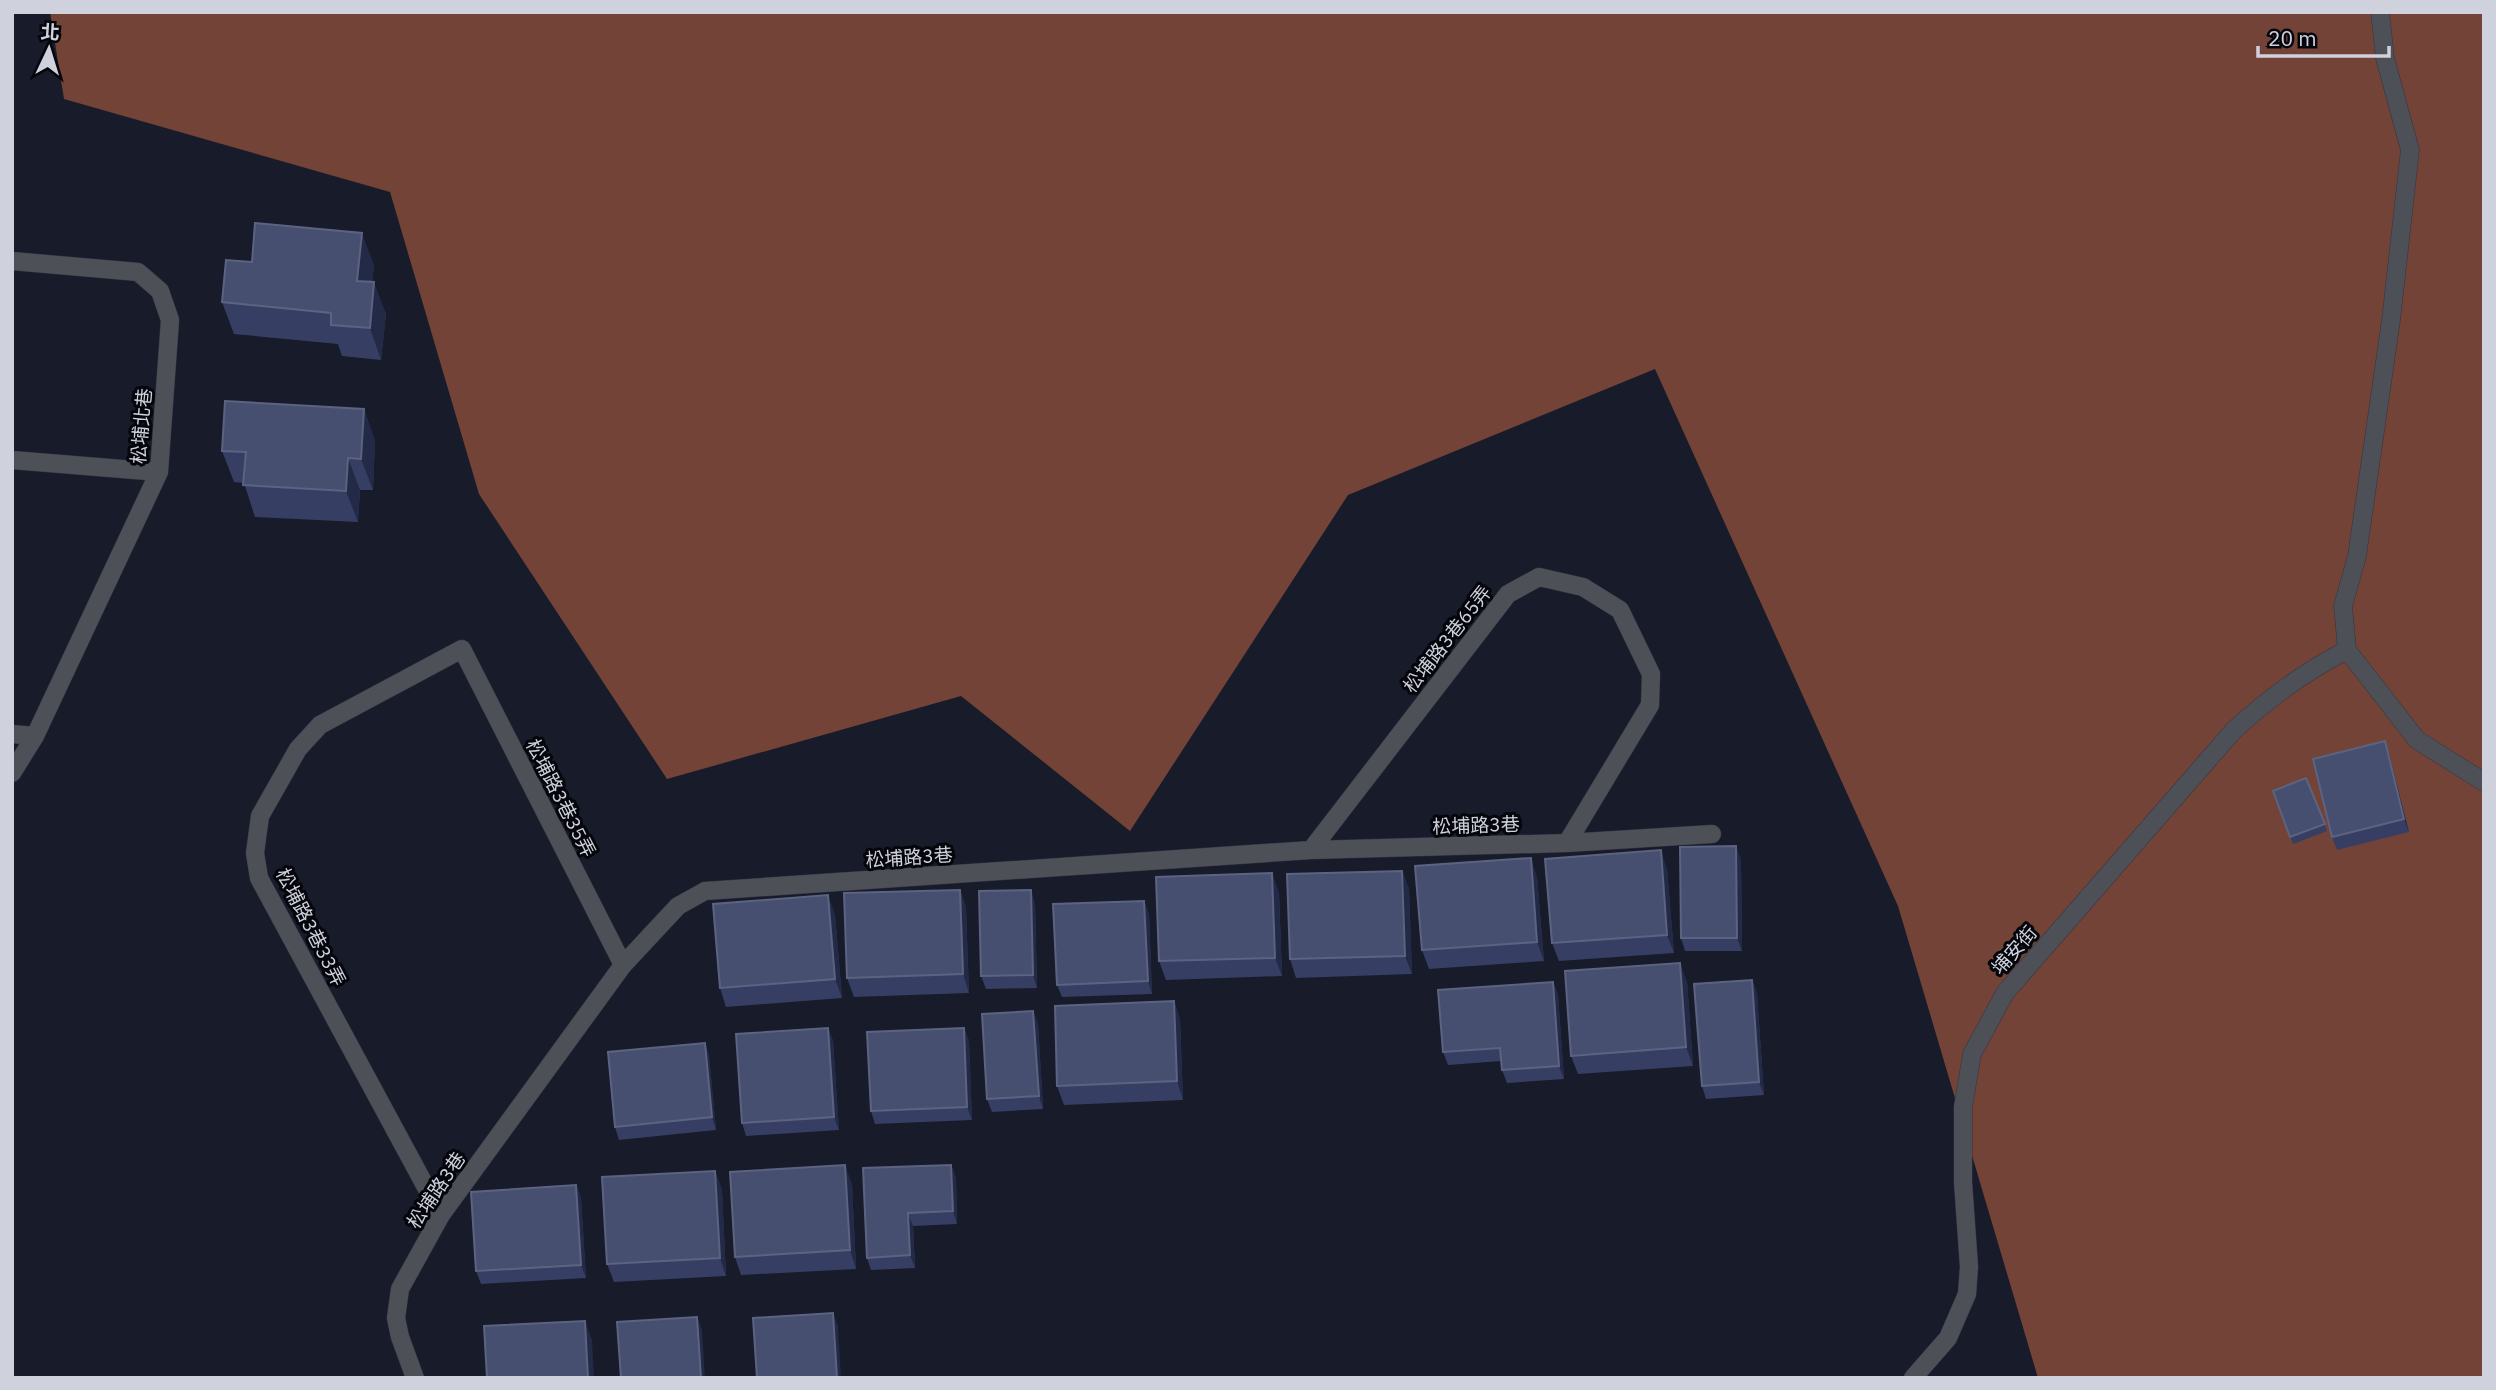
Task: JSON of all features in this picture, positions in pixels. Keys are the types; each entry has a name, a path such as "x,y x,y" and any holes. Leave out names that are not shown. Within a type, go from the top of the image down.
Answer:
{"lane":[{"path":"2380,12 2385,58 2410,150 2390,320 2357,556 2343,606 2347,650 2417,740 2484,782"},
{"name":"松埔北巷","path":"12,261 138,272 159,291 170,320 159,472 35,736 12,773"},
{"path":"12,460 159,472"},
{"name":"松埔路3巷65弄","path":"1311,850 1508,594 1539,577 1583,587 1620,610 1651,674 1650,705 1567,843"},
{"name":"松埔路3巷35弄","path":"462,649 623,965"},
{"name":"松埔路3巷33弄","path":"441,1215 259,878 255,853 260,816 298,749 320,725 462,649"},
{"name":"埔安街","path":"1913,1378 1948,1338 1967,1294 1969,1267 1963,1182 1963,1107 1972,1054 2005,992 2234,730 2267,700 2302,674 2347,650"},
{"path":"12,734 35,736"},
{"name":"松埔路3巷","path":"415,1378 398,1328 400,1289 441,1215 623,965 678,905 705,891 1311,850 1567,843 1712,834"}],"shaded area":[{"path":"50,12 2484,12 2484,1378 2038,1378 1898,906 1655,369 1348,495 1130,831 961,696 667,779 479,494 390,192 64,99"}],"building":[{"path":"255,223 362,233 357,281 374,282 370,328 331,325 331,313 222,302 226,260 252,262"},
{"path":"225,401 364,409 361,459 348,458 346,491 243,485 246,452 222,451"},
{"path":"2385,741 2404,819 2332,837 2313,759"},
{"path":"2306,778 2325,824 2290,837 2273,791"},
{"path":"1736,846 1737,938 1681,938 1680,847"},
{"path":"1661,850 1667,935 1552,943 1545,859"},
{"path":"1531,858 1537,942 1422,950 1415,866"},
{"path":"1402,871 1405,956 1290,959 1287,874"},
{"path":"1272,873 1275,958 1159,961 1156,877"},
{"path":"960,890 963,974 847,978 844,893"},
{"path":"1031,890 1033,975 981,976 979,891"},
{"path":"828,895 835,979 720,988 713,904"},
{"path":"1144,901 1148,981 1057,985 1053,904"},
{"path":"1680,963 1686,1047 1571,1056 1565,971"},
{"path":"1752,980 1759,1082 1702,1086 1694,984"},
{"path":"1553,982 1559,1066 1502,1070 1500,1048 1443,1052 1438,990"},
{"path":"1174,1001 1177,1081 1057,1086 1055,1006"},
{"path":"1033,1011 1039,1096 987,1099 982,1014"},
{"path":"828,1028 834,1117 742,1123 736,1034"},
{"path":"964,1028 967,1107 871,1111 867,1032"},
{"path":"705,1043 712,1117 615,1127 608,1052"},
{"path":"845,1165 850,1250 735,1257 730,1172"},
{"path":"951,1165 953,1211 908,1213 910,1255 867,1258 863,1168"},
{"path":"715,1171 720,1258 607,1264 602,1177"},
{"path":"576,1185 581,1265 476,1271 471,1192"},
{"path":"833,1313 837,1378 757,1378 753,1318"},
{"path":"697,1317 701,1378 621,1378 617,1322"},
{"path":"585,1321 588,1378 487,1378 484,1326"}]}
